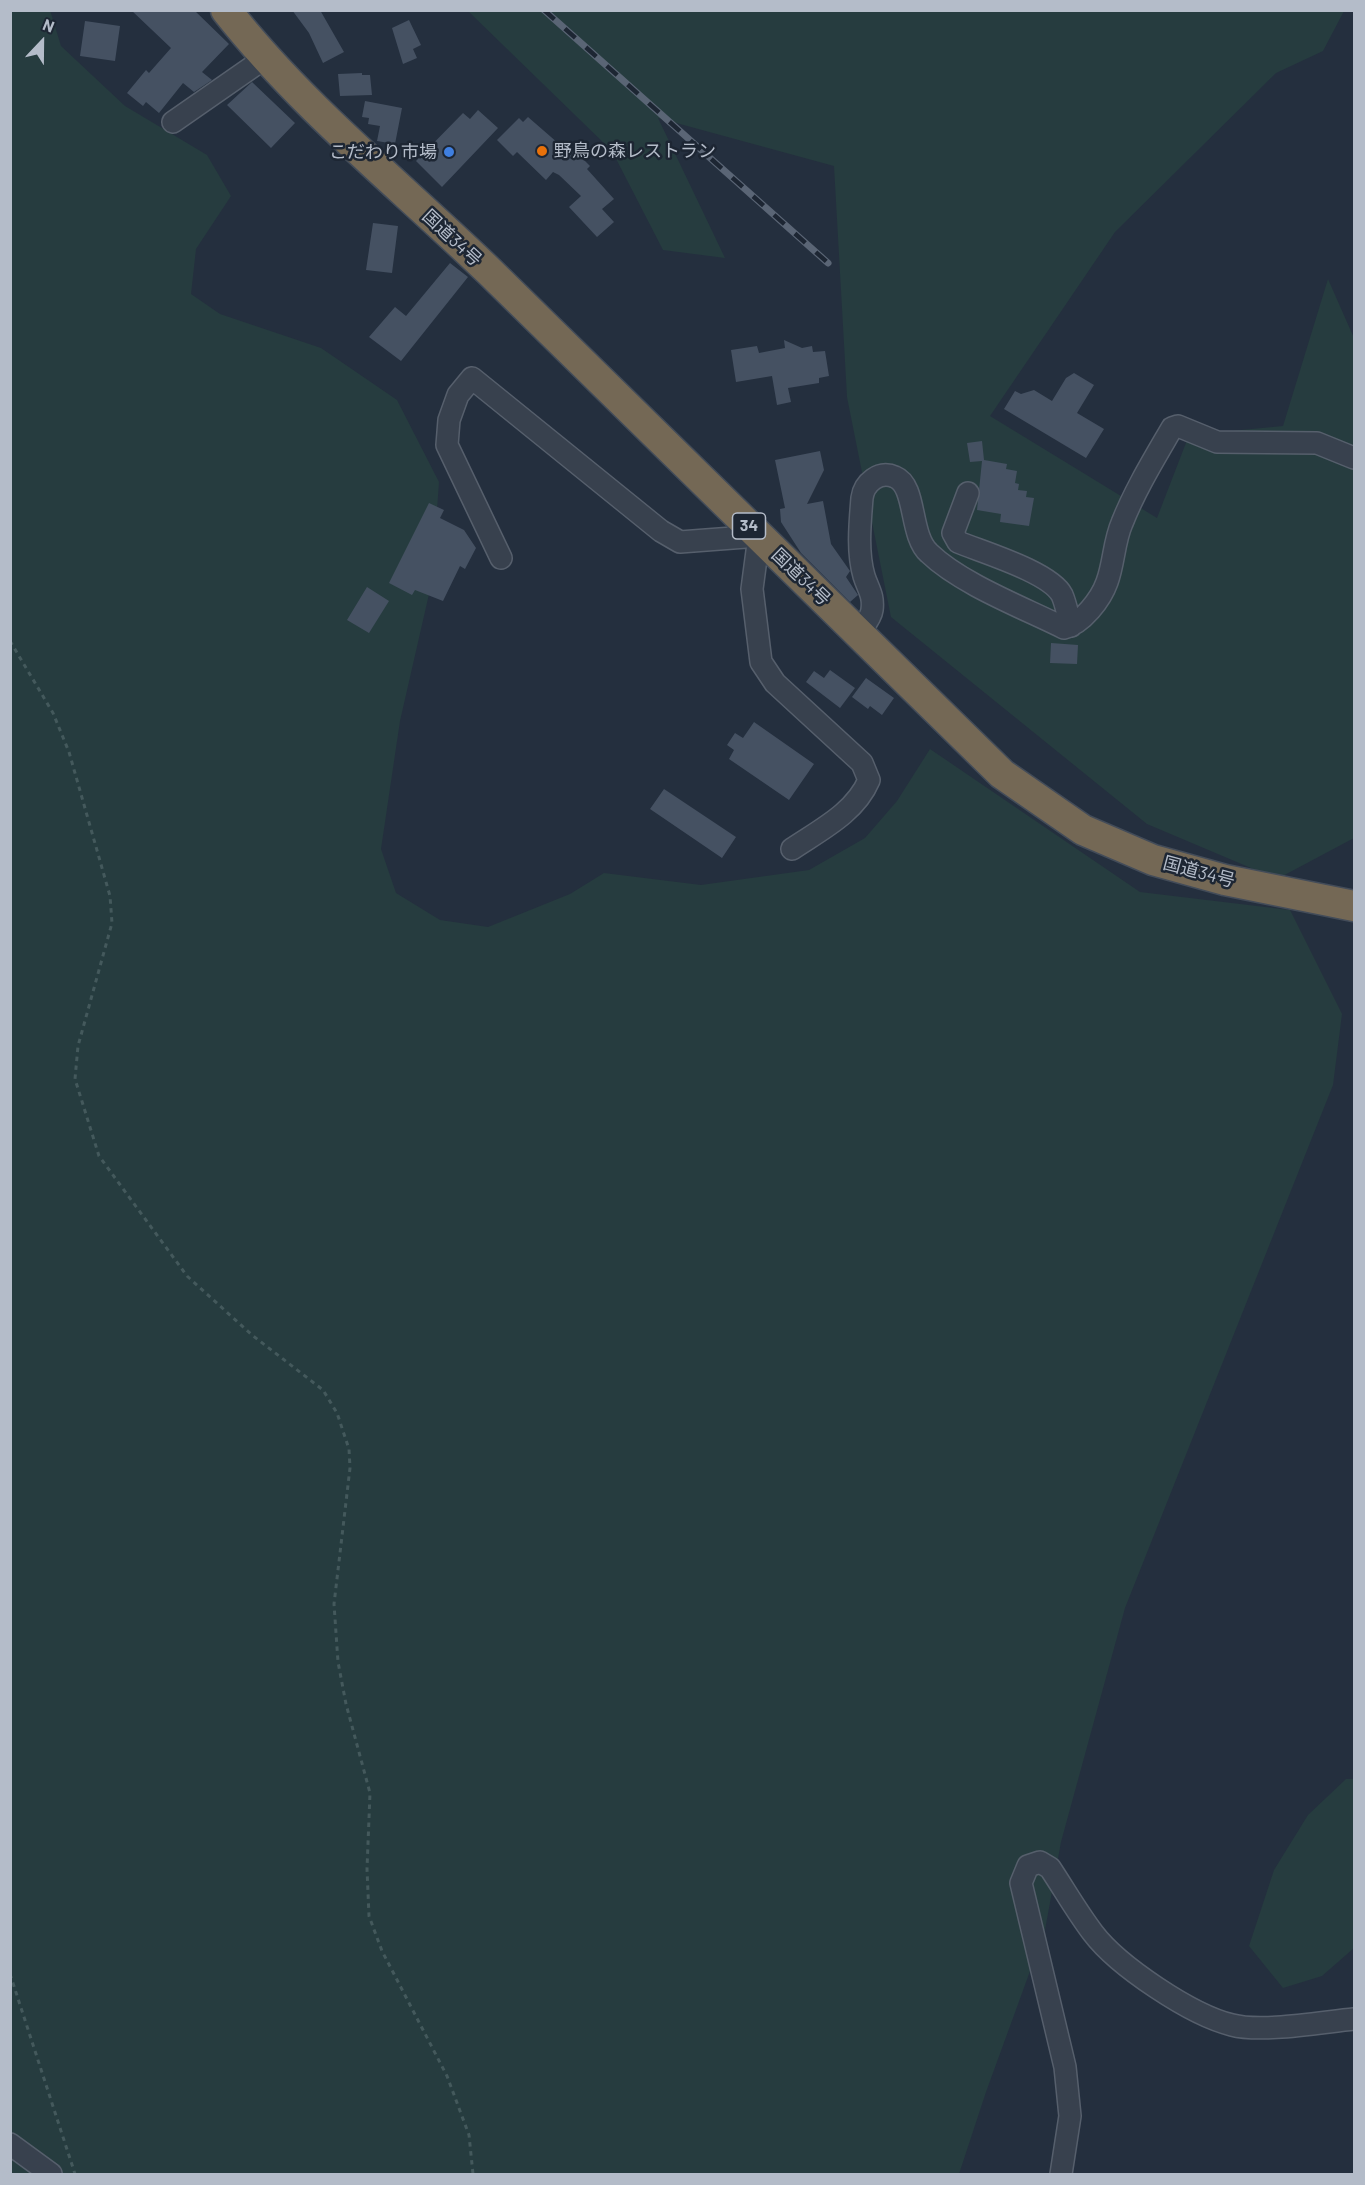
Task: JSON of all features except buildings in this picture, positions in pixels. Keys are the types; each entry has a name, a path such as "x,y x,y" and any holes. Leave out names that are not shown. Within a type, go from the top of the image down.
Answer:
{"highway":[{"name":"国道34号","path":"226,10 265,58 1002,774 1083,830 1153,860 1225,880 1354,906"}],"street":[{"path":"173,122 265,58"},
{"path":"501,558 447,445 449,420 458,395 472,378 661,531 680,542 759,536 752,589 761,662 775,683 862,764 868,780 862,796 847,812 792,849"},
{"path":"859,633 872,614 874,597 864,575 861,548 863,494 869,482 879,476 893,476 902,482 908,493 914,527 926,552 950,571 1064,628 1083,618 1107,583 1120,525 1140,483 1172,428 1178,426 1217,442 1317,443 1354,458"},
{"path":"968,493 953,532 958,542 1038,575 1053,585 1061,594 1071,626"},
{"path":"1061,2175 1067,2144 1069,2106 1065,2067 1021,1883 1028,1866 1040,1862 1050,1868 1093,1933 1110,1952 1188,2007 1233,2025 1262,2027 1354,2019"},
{"path":"10,2144 51,2175"}],"path":[{"path":"10,641 53,713 69,752 110,896 112,923 78,1046 75,1079 99,1156 187,1276 252,1335 323,1390 337,1413 349,1449 350,1468 334,1604 338,1662 346,1704 370,1793 367,1869 369,1916 382,1951 447,2076 469,2135 473,2175"},
{"path":"10,1974 75,2175"}],"green space":[{"path":"50,10 61,46 125,106 207,155 231,196 196,249 191,294 220,314 321,348 397,400 439,482 432,581 400,721 381,849 396,893 440,920 488,927 570,894 604,873 701,885 809,870 865,838 897,801 930,749 1140,892 1290,910 1342,1014 1333,1085 1125,1608 1061,1842 1045,1930 959,2174 11,2174 10,11"},
{"path":"468,11 1344,11 1323,51 1276,73 1115,232 990,416 1157,518 1189,435 1283,426 1328,279 1354,338 1354,838 1277,879 1147,824 891,617 847,397 834,166 658,118 725,258 663,250 612,151"},
{"path":"1346,1779 1354,1779 1354,1948 1322,1976 1283,1988 1249,1946 1274,1870 1308,1815"}],"railway":[{"path":"544,10 828,263"}],"place":[{"name":"野鳥の森レストラン","path":"542,151"},
{"name":"こだわり市場","path":"449,152"}]}
